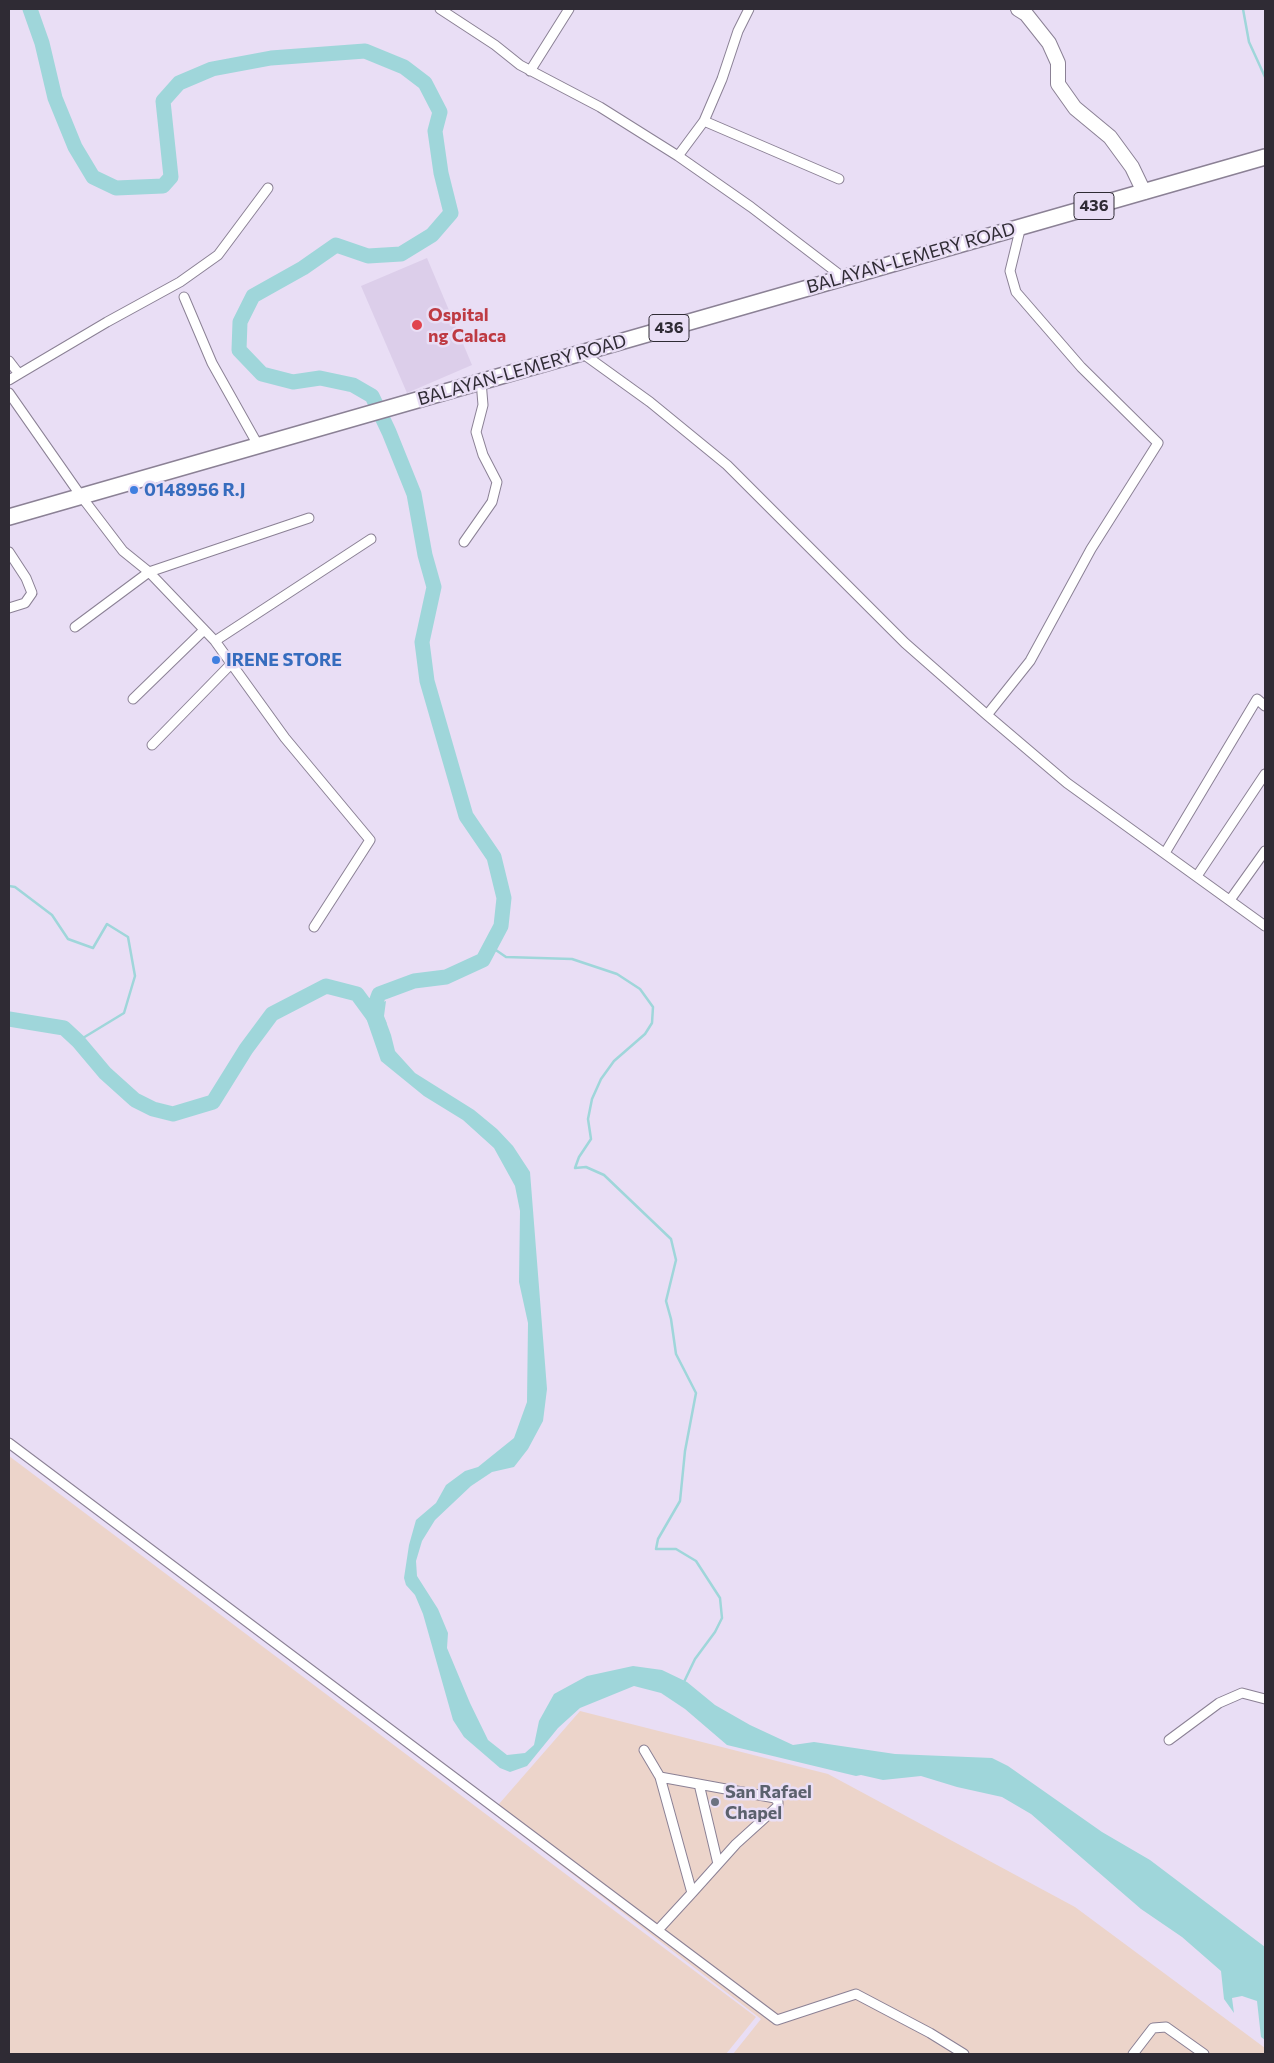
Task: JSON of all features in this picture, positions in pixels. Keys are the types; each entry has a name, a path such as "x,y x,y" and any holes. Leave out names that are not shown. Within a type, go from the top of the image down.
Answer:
{"main road":[{"name":"BALAYAN-LEMERY ROAD","path":"9,517 1265,157"}],"street":[{"path":"440,9 495,44 520,65 600,107 678,156 780,228 844,278"},
{"path":"530,71 569,9"},
{"path":"678,156 704,121 722,79 738,31 749,9"},
{"path":"1018,9 1026,14 1049,43 1058,63 1058,84 1076,108 1110,137 1132,166 1144,192"},
{"path":"704,121 838,179"},
{"path":"9,380 107,322 180,282 218,255 268,188"},
{"path":"987,715 1030,661 1091,549 1158,443 1081,367 1016,292 1010,271 1022,226"},
{"path":"184,297 212,363 258,445"},
{"path":"582,353 650,402 727,465 905,642 1067,783 1265,926"},
{"path":"9,361 19,374"},
{"path":"464,542 492,502 497,482 483,455 476,432 483,405 481,381"},
{"path":"9,393 81,496 123,551 149,572 215,640 285,738 370,840 314,927"},
{"path":"75,627 149,572 309,518"},
{"path":"215,640 371,540"},
{"path":"9,552 26,578 32,593 24,603 9,608"},
{"path":"133,699 204,630"},
{"path":"152,745 232,663"},
{"path":"1165,853 1257,699 1265,706"},
{"path":"1197,876 1265,774"},
{"path":"1230,900 1265,851"},
{"path":"9,1442 777,2020 856,1994 930,2033 964,2054"},
{"path":"1169,1740 1219,1703 1242,1693 1265,1699"},
{"path":"644,1750 660,1777 692,1893"},
{"path":"658,1930 736,1844 778,1806 775,1798 660,1777"},
{"path":"699,1784 718,1864"},
{"path":"1133,2054 1153,2028 1166,2027 1204,2054"}],"shaded area":[{"name":"Ospital ng Calaca","path":"427,258 472,365 407,393 361,286"},
{"path":"386,1001 384,1016 395,1051 415,1073 474,1110 497,1129 513,1146 530,1172 547,1389 543,1421 528,1449 514,1467 492,1472 471,1486 435,1520 422,1541 416,1561 417,1576 438,1609 448,1633 447,1648 488,1740 507,1755 525,1753 534,1745 539,1721 554,1694 587,1676 633,1666 662,1670 687,1682 715,1705 750,1725 793,1745 814,1742 895,1754 992,1758 1008,1766 1102,1832 1150,1860 1265,1947 1265,2040 1261,2037 1257,2001 1242,1996 1232,1998 1234,2013 1224,1999 1221,1971 1182,1937 1141,1909 1031,1814 1002,1797 957,1787 921,1776 883,1780 861,1775 856,1776 727,1745 685,1709 661,1693 634,1686 580,1708 558,1728 527,1766 510,1772 500,1768 464,1737 453,1720 423,1614 415,1595 406,1585 404,1578 409,1545 416,1520 436,1503 446,1485 465,1471 478,1467 514,1438 527,1402 528,1323 519,1282 520,1211 515,1186 494,1148 463,1120 424,1096 381,1061 363,1009"},
{"path":"9,1456 756,2017 726,2054 9,2054"},
{"path":"580,1711 828,1774 1075,1907 1265,2048 1265,2054 733,2054 761,2019 492,1812"}],"waterway":[{"path":"30,9 42,43 55,98 75,147 93,177 116,188 163,186 171,177 163,101 179,83 212,69 271,58 365,51 404,67 425,83 440,112 435,131 441,173 451,213 432,235 401,254 368,256 336,245 303,268 253,296 240,322 239,350 262,374 293,382 320,378 353,385 372,396 389,432 414,494 425,555 434,587 422,642 427,681 466,816 494,857 504,898 501,926 483,960 446,977 414,981 379,994 372,1013"},
{"path":"1243,9 1249,42 1265,77"},
{"path":"9,886 15,887 52,915 68,939 93,948 107,924 128,937 135,976 124,1013 78,1041"},
{"path":"490,946 506,957 572,959 617,974 640,989 653,1007 652,1023 645,1034 614,1061 601,1079 592,1099 588,1119 591,1139 579,1157 575,1168 586,1167 604,1175 671,1239 676,1260 666,1301 671,1319 676,1354 696,1393 685,1451 680,1501 658,1539 656,1549 676,1549 696,1561 720,1598 722,1618 715,1632 695,1659 684,1682"},
{"path":"9,1019 64,1028 78,1041 105,1073 135,1100 153,1109 173,1114 213,1102 246,1049 272,1014 326,986 357,994 379,1024"}],"place":[{"name":"Ospital ng Calaca","path":"417,325"},
{"name":"0148956 R.J","path":"134,490"},
{"name":"IRENE STORE","path":"216,660"},
{"name":"San Rafael Chapel","path":"715,1802"}]}
